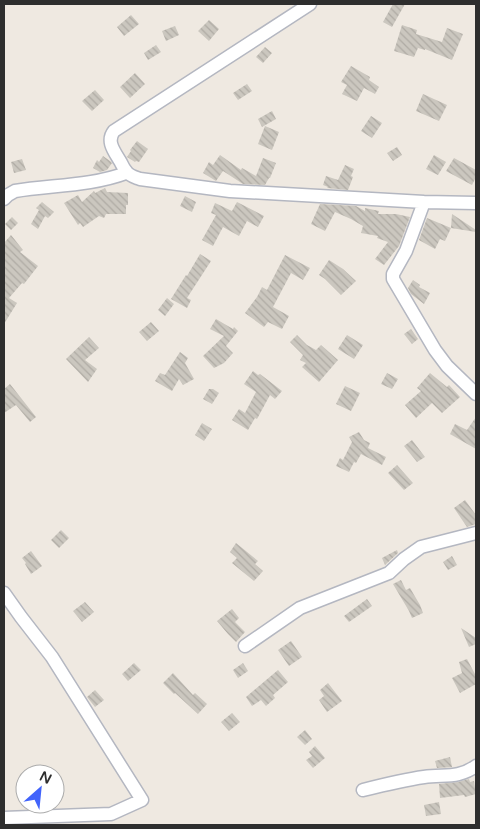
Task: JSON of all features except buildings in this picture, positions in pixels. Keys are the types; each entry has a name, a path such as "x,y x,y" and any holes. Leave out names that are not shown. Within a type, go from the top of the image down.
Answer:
{"street":[{"path":"310,4 114,131 110,138 111,146 126,173 140,179 230,191 424,202 476,203"},
{"path":"4,199 15,191 92,182 113,178 126,173"},
{"path":"424,202 406,251 393,274 393,279 435,350 447,366 476,394"},
{"path":"245,646 300,608 390,573 404,559 421,547 476,533"},
{"path":"4,593 52,657 142,800 111,814 4,818"},
{"path":"362,790 426,776 447,776 469,772 476,766"}]}
